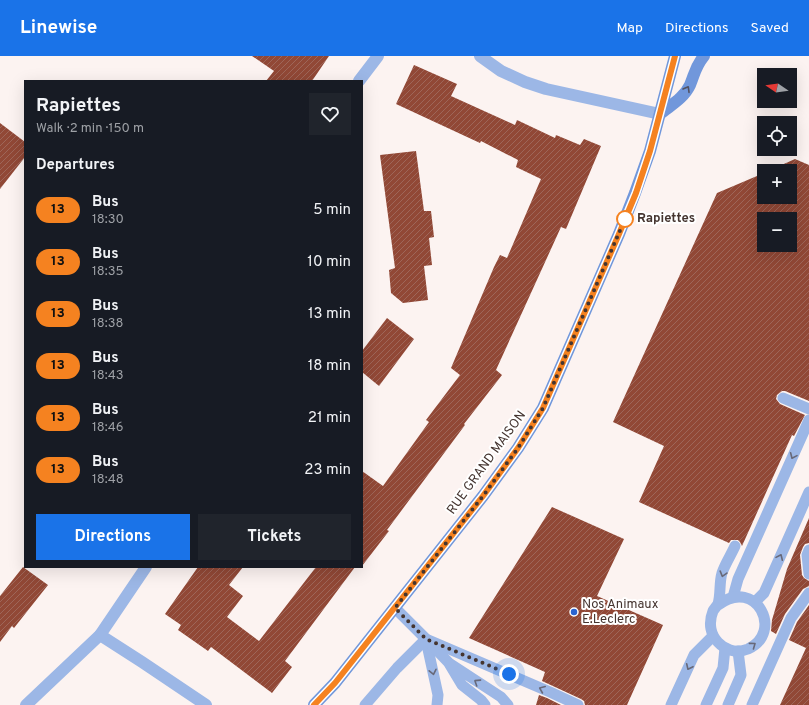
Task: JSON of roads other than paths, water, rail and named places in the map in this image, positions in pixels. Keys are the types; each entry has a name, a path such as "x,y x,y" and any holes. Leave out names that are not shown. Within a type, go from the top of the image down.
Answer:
{"street":[{"path":"360,80 378,56"},
{"path":"480,56 501,71 525,82 660,114 683,95 690,84 697,65 704,56"},
{"name":"RUE GRAND MAISON","path":"314,705 335,683 487,490 518,448 543,408 636,193 650,151 675,56"},
{"path":"26,705 100,635 145,568"},
{"path":"100,635 206,705"}],"lane":[{"path":"783,398 809,409"},
{"path":"733,596 738,580 809,420"},
{"path":"755,602 764,593 809,492"},
{"path":"718,605 722,574 735,546"},
{"path":"809,550 807,555 809,574"},
{"path":"752,705 791,618 809,593"},
{"path":"733,596 741,596 755,602 761,609 765,627 762,636 757,643 752,647 738,651 725,648 718,643 710,628 710,620 718,605 724,599 733,596"},
{"path":"395,608 449,663 501,697 508,705"},
{"path":"671,703 694,655 713,636"},
{"path":"365,705 397,668 426,639"},
{"path":"426,639 438,695 437,705"},
{"path":"426,639 578,705"},
{"path":"706,705 723,668 725,648"},
{"path":"728,705 741,675 738,651"},
{"path":"449,663 462,685 485,705"}],"place":[{"name":"Rapiettes","path":"625,219"},
{"name":"Nos Animaux E.Leclerc","path":"574,612"}]}
